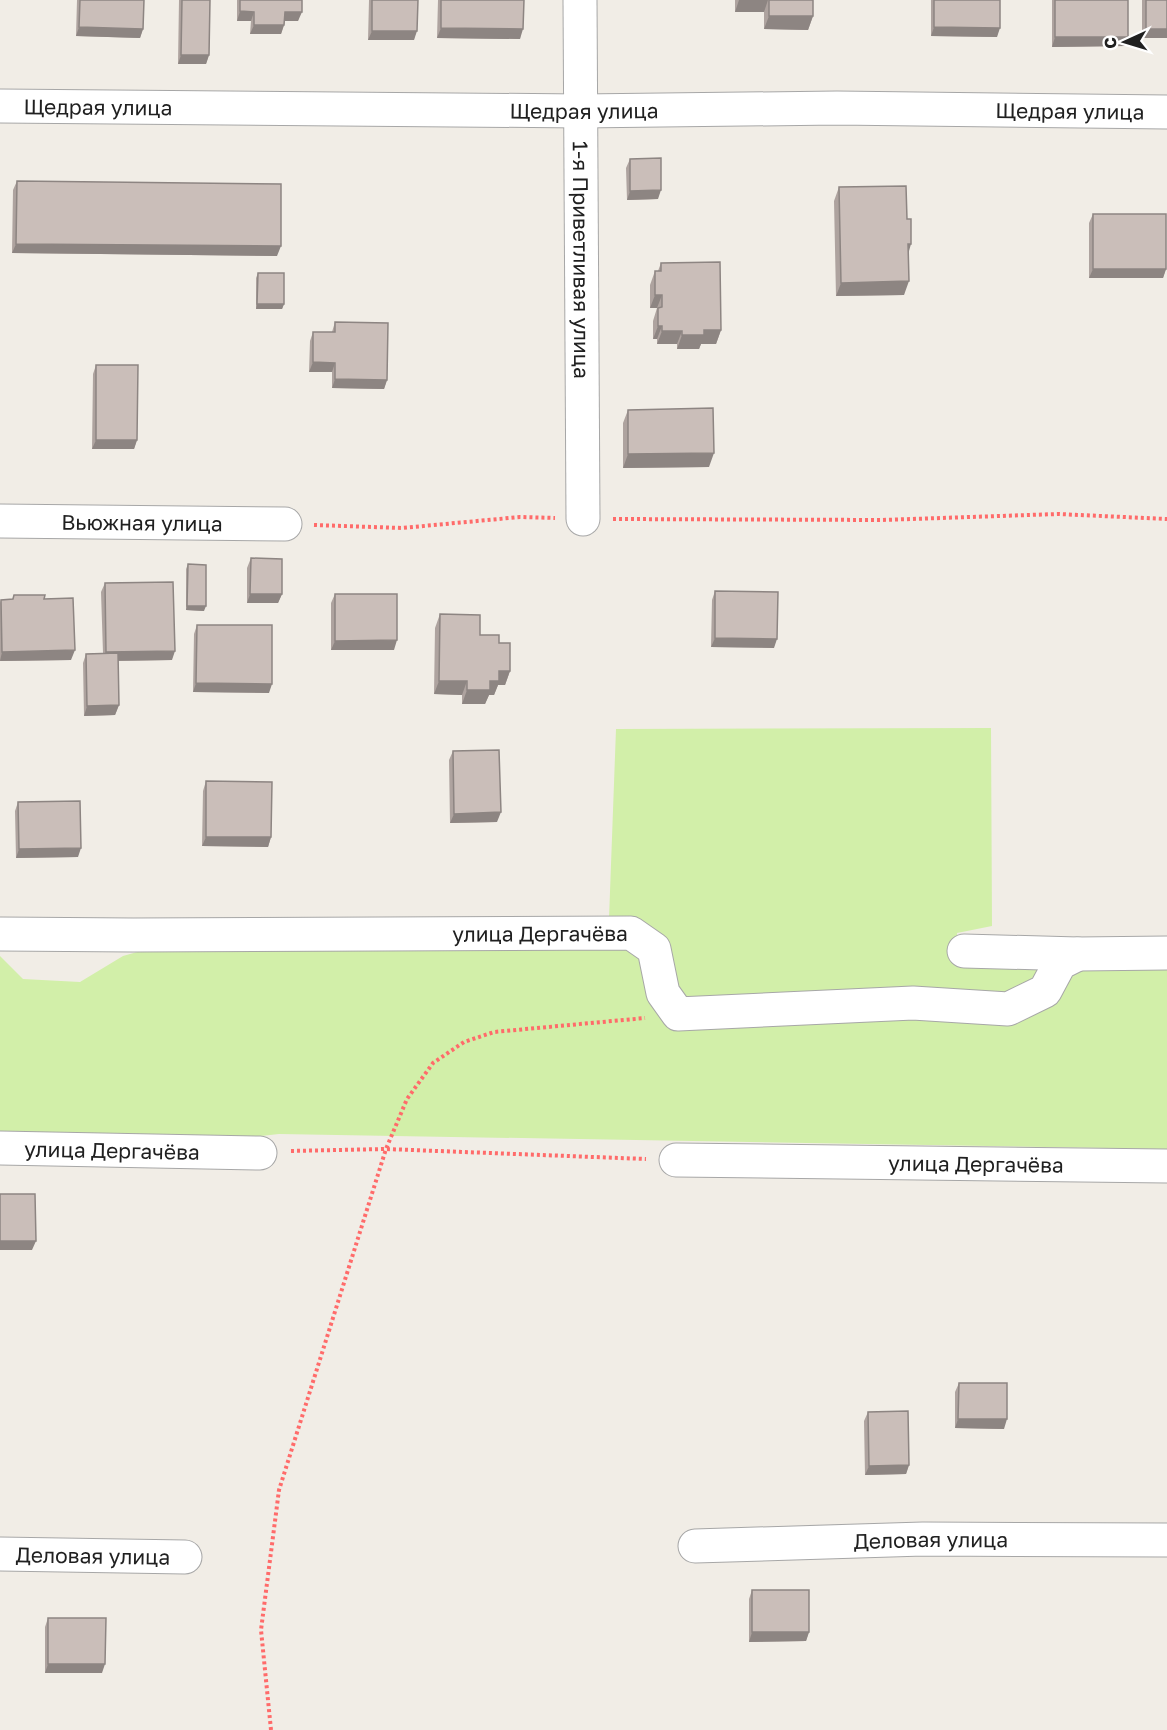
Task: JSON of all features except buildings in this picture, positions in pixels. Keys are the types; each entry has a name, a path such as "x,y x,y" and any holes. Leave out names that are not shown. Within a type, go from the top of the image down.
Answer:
{"street":[{"name":"1-я Приветливая улица","path":"580,0 583,519"},
{"name":"Щедрая улица","path":"0,106 581,111 837,108 1167,112"},
{"name":"Вьюжная улица","path":"0,521 285,524"},
{"name":"улица Дергачёва","path":"0,934 631,933 654,949 663,993 678,1014"},
{"path":"964,951 1078,954 1167,953"},
{"path":"678,1014 913,1003 1008,1009 1045,991 1060,963 1078,954"},
{"name":"улица Дергачёва","path":"0,1148 260,1153"},
{"name":"улица Дергачёва","path":"676,1160 1167,1166"},
{"name":"Деловая улица","path":"695,1546 923,1539 1167,1540"},
{"name":"Деловая улица","path":"0,1554 185,1557"}],"path":[{"path":"285,524 402,528 520,517 882,520 1058,514 1167,519"},
{"path":"271,1730 261,1630 279,1490 386,1149 406,1099 433,1063 464,1042 494,1032 678,1014"},
{"path":"260,1153 306,1149 386,1149 676,1160"}],"green space":[{"path":"991,728 992,926 957,933 959,965 1167,963 1167,1149 279,1134 235,1139 0,1133 0,956 23,979 80,982 123,956 169,943 608,946 616,729"}]}
